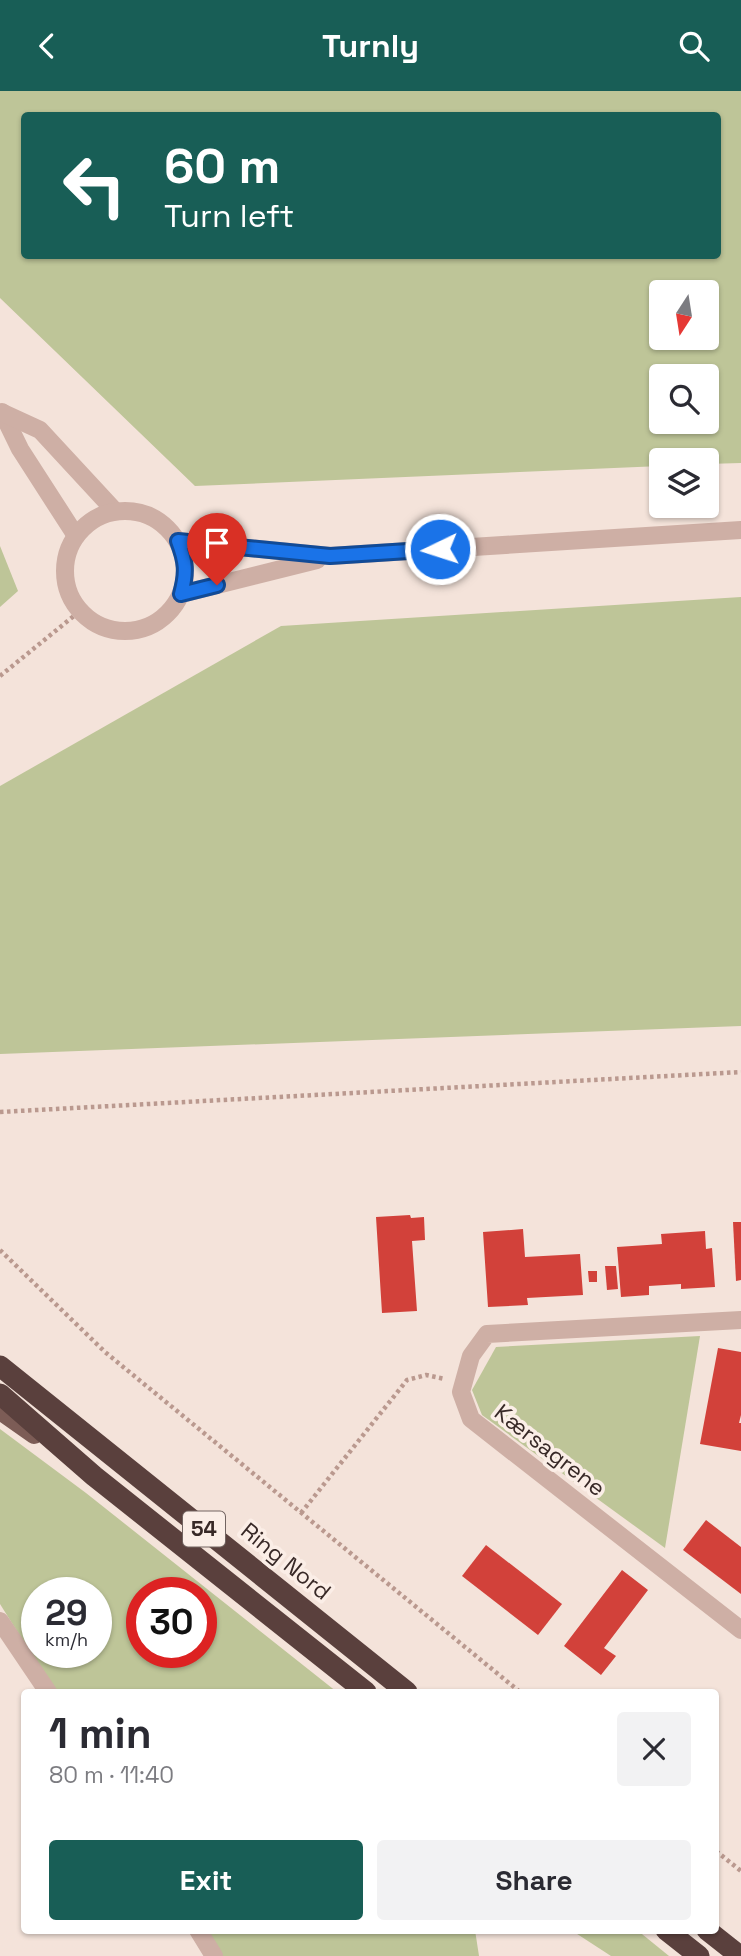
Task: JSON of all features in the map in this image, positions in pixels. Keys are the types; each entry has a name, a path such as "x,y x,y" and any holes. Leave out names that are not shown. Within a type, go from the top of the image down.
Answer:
{"highway":[{"name":"Ring Nord","path":"0,1366 403,1689"},
{"name":"54","path":"0,1394 94,1476 362,1689"},
{"path":"671,1934 699,1956"},
{"path":"712,1934 740,1956"}],"main road":[{"path":"0,1411 94,1476"}],"street":[{"path":"1,411 40,430 114,511"},
{"path":"1,411 20,449 76,536"},
{"path":"114,511 133,511 151,516 167,527 178,541 185,558 186,576 181,594 171,611 155,624 135,630 115,630 96,623 80,611 66,582 68,550 76,536 93,520 114,511"},
{"path":"178,541 330,556 741,530"},
{"path":"181,594 330,556"},
{"name":"Kærsagrene","path":"741,1320 487,1334 471,1356 461,1392 471,1419 741,1630"},
{"path":"0,1621 46,1689"},
{"path":"200,1934 214,1956"}],"path":[{"path":"0,676 80,611"},
{"path":"0,1112 741,1072"},
{"path":"0,1250 104,1352 516,1689"},
{"path":"301,1513 407,1380 426,1375 464,1383"},
{"path":"719,1853 741,1871"}],"green space":[{"path":"0,91 741,91 741,463 719,464 719,448 649,448 649,467 195,486 0,298"},
{"path":"0,546 18,591 0,607"},
{"path":"741,597 741,1026 0,1054 0,786 281,626"},
{"path":"700,1336 665,1548 482,1415 472,1390 496,1347"},
{"path":"0,1429 192,1577 126,1577 126,1668 217,1668 217,1597 333,1689 53,1689 40,1668 112,1668 112,1577 21,1577 21,1638 0,1604"},
{"path":"205,1934 476,1934 479,1956 219,1956"},
{"path":"577,1934 642,1934 669,1956 611,1956"}],"building":[{"path":"410,1215 411,1218 424,1217 425,1240 412,1241 417,1311 382,1313 376,1217"},
{"path":"733,1222 741,1222 741,1280 736,1281"},
{"path":"523,1229 525,1257 580,1254 583,1295 527,1298 528,1305 488,1307 483,1232"},
{"path":"705,1231 706,1249 712,1248 715,1287 681,1289 681,1284 649,1286 649,1295 621,1297 617,1247 662,1244 661,1234"},
{"path":"605,1266 616,1266 618,1289 607,1290"},
{"path":"588,1271 597,1271 597,1282 589,1282"},
{"path":"718,1348 741,1352 741,1451 700,1444"},
{"path":"706,1520 741,1547 741,1594 683,1550"},
{"path":"486,1545 562,1604 538,1635 462,1576"},
{"path":"622,1570 648,1590 604,1648 616,1656 601,1675 564,1646"}],"route":[{"path":"217,585 181,594 186,576 185,558 178,541 330,556 440,549"}]}
